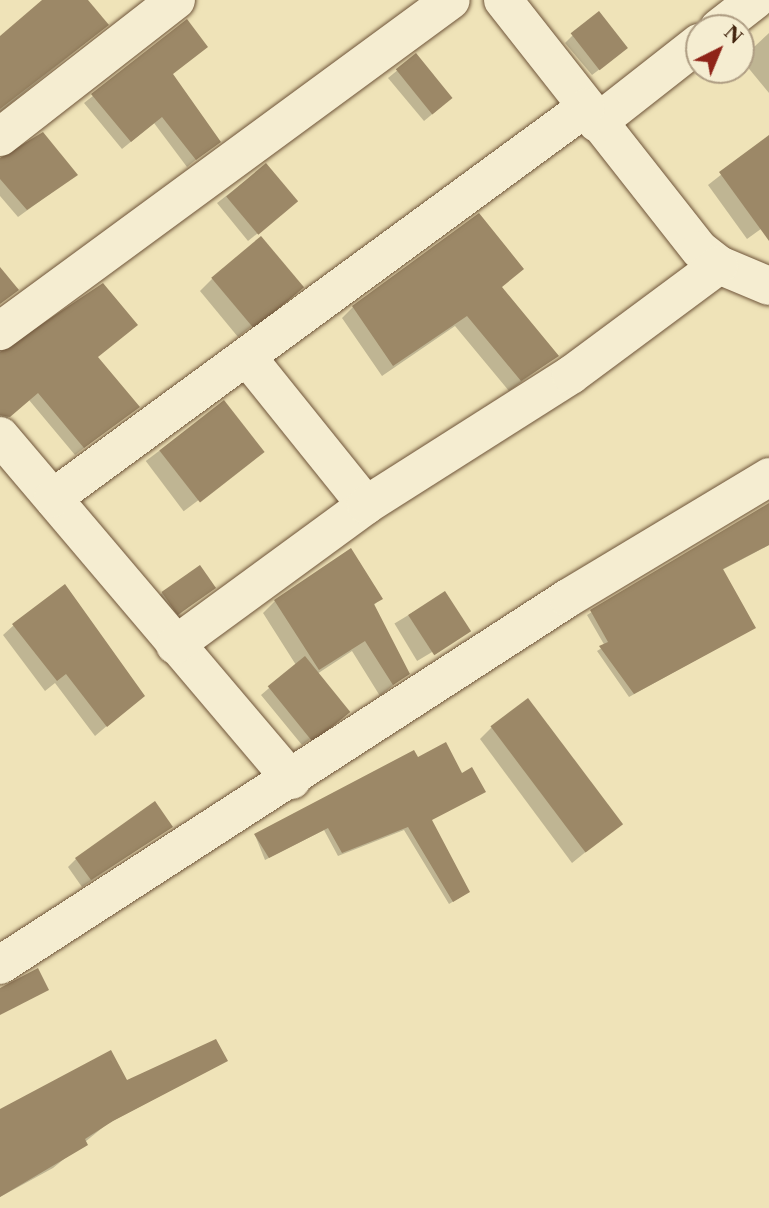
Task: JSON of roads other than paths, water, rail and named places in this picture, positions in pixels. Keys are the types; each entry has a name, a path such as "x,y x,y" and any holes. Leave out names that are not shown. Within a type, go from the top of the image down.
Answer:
{"street":[{"path":"0,137 176,0"},
{"path":"0,331 451,0"},
{"path":"503,0 591,116 719,265 769,286"},
{"path":"737,14 755,0"},
{"path":"53,498 247,357 685,53"},
{"path":"175,645 366,505 571,374 719,265"},
{"path":"247,357 366,505"},
{"path":"0,436 292,780"},
{"path":"0,965 292,780 568,598 769,477"}]}
